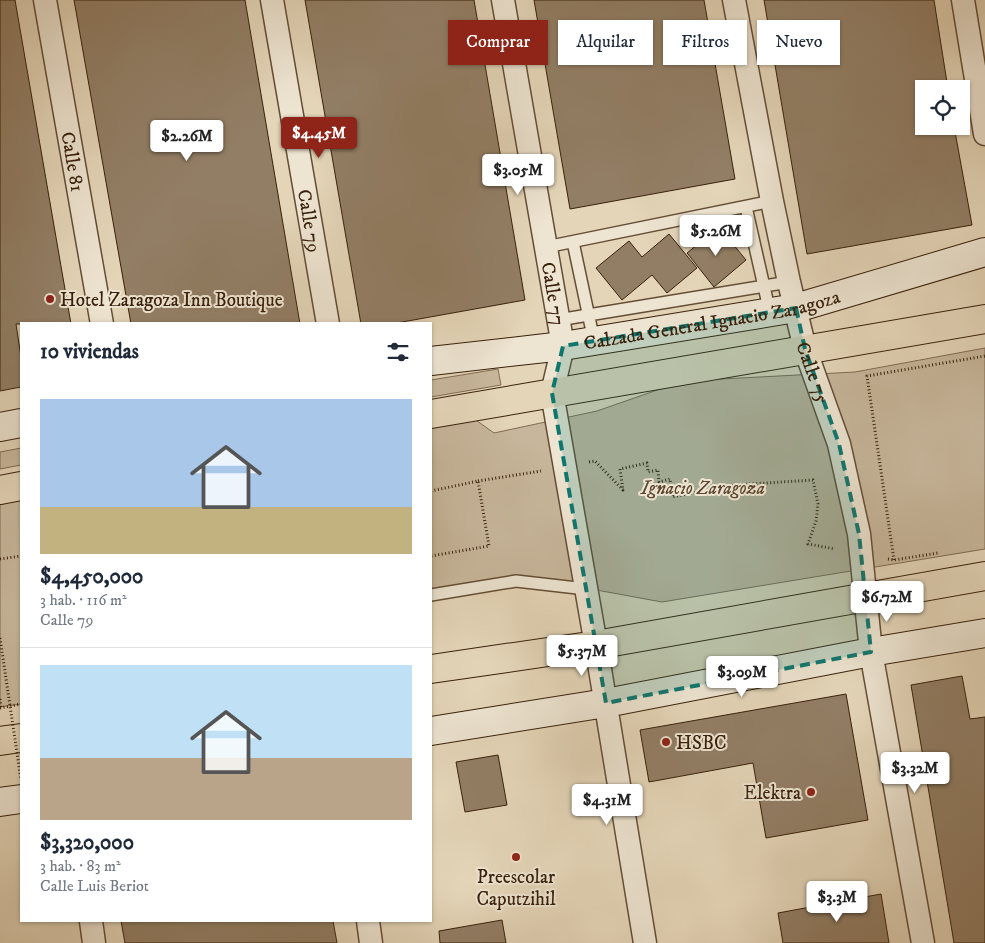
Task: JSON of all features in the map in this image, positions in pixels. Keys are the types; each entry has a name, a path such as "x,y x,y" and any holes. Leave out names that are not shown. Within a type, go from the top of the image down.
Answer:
{"main road":[{"name":"Calzada General Ignacio Zaragoza","path":"432,361 560,333 594,341 777,303 985,252"},
{"path":"432,414 985,319"},
{"path":"0,427 20,423"},
{"path":"0,490 20,486"},
{"path":"432,669 596,645 985,576"},
{"path":"432,731 606,703 871,652 985,633"},
{"path":"0,741 20,738"},
{"path":"0,802 20,798"}],"street":[{"name":"Calle 81","path":"45,0 102,322"},
{"name":"Calle 79","path":"272,0 328,322"},
{"name":"Calle 77","path":"503,0 560,333 552,393 646,943"},
{"name":"Calle 75","path":"734,0 789,282 777,303 805,349 839,444 859,534 871,652 923,943"},
{"path":"963,0 985,134"},
{"path":"90,922 94,943"},
{"path":"368,922 371,943"}],"lane":[{"path":"546,247 772,201"},
{"path":"560,333 588,314 777,303 746,207"},
{"path":"572,242 594,341"},
{"path":"432,595 516,581 586,589"}],"path":[{"path":"894,560 866,376 985,356"},
{"path":"432,490 595,461 623,490 620,468 647,463 648,472 658,470 659,482 670,479 672,497 735,485 813,480 818,504 816,521 808,544 894,560 940,553"},
{"path":"432,556 489,546 478,481"},
{"path":"0,559 20,556"},
{"path":"0,638 20,773"},
{"path":"0,699 1,707 20,704"}],"highlighted area":[{"path":"796,308 805,349 839,444 859,534 871,652 606,703 552,393 563,346"}],"green space":[{"name":"Ignacio Zaragoza","path":"985,348 985,549 662,602 580,587 515,580 432,593 432,421 466,413 494,433 597,411 683,381 855,372"},
{"path":"498,369 501,385 432,397 432,380"},
{"path":"20,448 20,465 0,469 0,452"},
{"path":"20,498 20,704 0,707 0,502"}],"building":[{"path":"0,0 15,0 71,322 20,322 20,324 16,324 20,350 20,387 0,391"},
{"path":"74,0 245,0 300,322 131,322"},
{"path":"305,0 474,0 477,20 448,20 448,65 485,65 525,300 402,322 361,322"},
{"path":"534,0 704,0 707,20 663,20 663,65 715,65 735,179 570,209 545,65 548,65 548,20 537,20"},
{"path":"764,0 934,0 947,80 915,80 915,135 956,135 972,225 807,254 775,65 840,65 840,20 767,20"},
{"path":"719,227 746,260 714,287 687,253"},
{"path":"669,234 697,268 667,293 652,275 622,300 596,268 629,241 642,257"},
{"path":"962,676 970,719 985,717 985,943 954,943 911,685"},
{"name":"Elektra","path":"846,694 868,820 766,838 753,763 649,782 640,730"},
{"path":"498,755 507,805 465,812 456,762"},
{"path":"881,894 889,943 783,943 778,913"},
{"path":"502,920 506,943 440,943 439,931"},
{"path":"121,922 333,922 337,943 125,943"}],"place":[{"name":"Hotel Zaragoza Inn Boutique","path":"50,299"},
{"name":"HSBC","path":"666,742"},
{"name":"Elektra","path":"811,792"},
{"name":"Preescolar Caputzihil","path":"516,857"}]}
